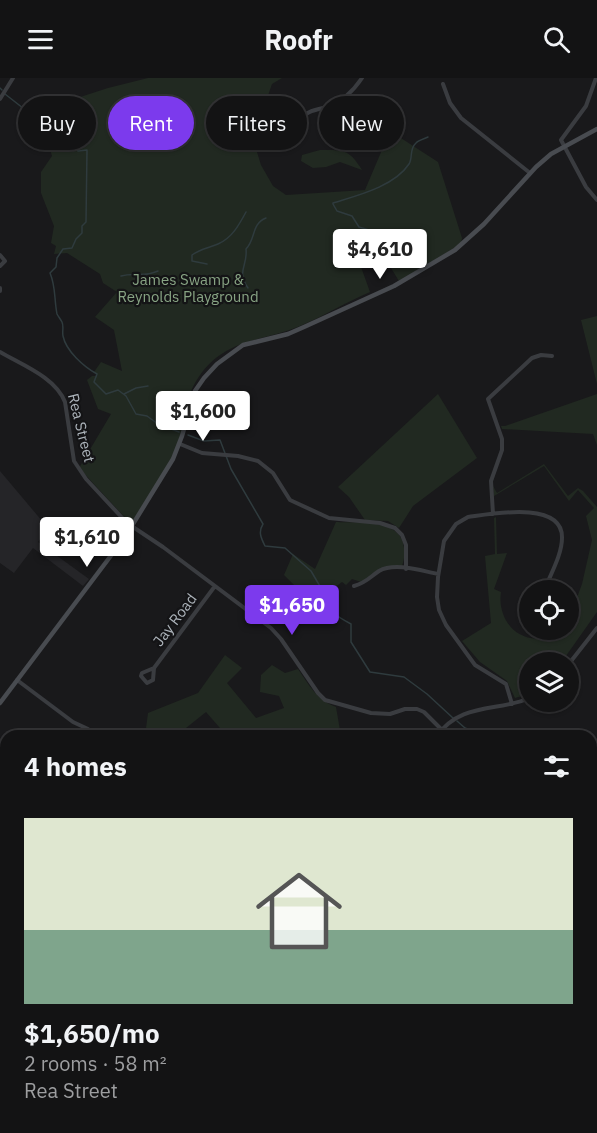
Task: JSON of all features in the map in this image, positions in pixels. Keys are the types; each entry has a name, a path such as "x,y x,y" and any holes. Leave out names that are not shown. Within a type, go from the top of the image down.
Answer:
{"street":[{"path":"0,99 13,78"},
{"path":"307,112 341,100 362,78"},
{"path":"596,78 586,106 561,140 586,187 597,200"},
{"path":"443,84 450,102 461,118 530,173"},
{"path":"0,703 3,695 114,554 166,471 180,444 195,391 204,378 231,352 243,345 288,334 394,286 423,270 455,250 471,236 551,154 597,129"},
{"path":"568,132 573,141"},
{"path":"0,255 4,261 0,266"},
{"name":"Rea Street","path":"0,352 40,376 62,394 76,467 132,526 215,586 276,634 325,700 371,713 390,714 405,709 417,709 424,712 442,730"},
{"path":"492,514 491,481 502,450 502,439 488,399 528,361 541,355 552,356"},
{"path":"180,444 202,453 247,458 264,465 290,500 329,518 380,523 395,528 406,545 406,569"},
{"path":"512,704 506,684 475,665 443,620 437,597 438,574 444,541 456,524 468,517 535,512 546,515 559,525 562,532 562,541 548,580"},
{"path":"354,586 368,581 384,570 406,569 438,574"},
{"name":"Jay Road","path":"154,668 215,586"},
{"path":"578,652 597,628"},
{"path":"17,680 73,722 88,729"},
{"path":"442,730 471,711 519,702"}],"shaded area":[{"path":"0,471 48,528 38,542 89,579 83,586 33,548 14,573 0,563"}],"green space":[{"name":"James Swamp & Reynolds Playground","path":"148,78 282,78 272,84 268,96 206,96 206,150 256,150 261,165 273,186 286,195 365,190 382,150 404,150 404,140 438,162 462,238 461,244 399,281 373,239 355,250 370,292 300,326 242,344 229,350 205,368 192,390 181,433 170,461 134,519 129,522 79,468 111,414 98,409 87,380 92,376 97,376 94,372 101,362 122,371 114,330 95,317 117,292 103,283 100,274 67,253 54,254 56,246 51,243 54,226 41,193 41,172 52,156 50,150 96,150 96,96 83,96"},
{"path":"320,150 345,152 362,170 340,162 326,167 313,168 301,161 302,155"},
{"path":"597,316 597,384 581,320"},
{"path":"438,394 477,458 413,506 399,528 388,521 365,520 349,497 338,487"},
{"path":"597,394 597,445 593,434 502,429 501,426"},
{"path":"544,464 568,496 578,488 597,507 597,612 579,638 579,592 592,540 586,516 594,508 578,490 569,501 544,466 494,496 493,486 497,493"},
{"path":"496,517 497,554 507,553 494,589 501,592 505,619 519,634 519,640 577,640 569,652 519,652 519,697 515,698 507,681 480,662 462,641 491,623 485,556 495,554 494,518"},
{"path":"336,522 377,524 395,531 401,538 404,548 402,566 390,567 361,582 352,579 346,585 342,582 313,604 284,575 293,554 315,569"},
{"path":"225,655 242,668 227,683 256,718 284,708 279,696 260,692 261,675 272,665 285,673 298,669 319,696 336,707 340,730 222,730 206,712 184,730 146,730 148,713 198,693"}],"waterway":[{"path":"5,94 28,112 35,112 50,118 78,151 87,150 86,222 72,248 63,249 57,258 56,267 50,273 57,314 63,324 65,342 76,358 97,374 94,382 106,394 118,390 126,396 136,414 147,416 158,424 179,432"},
{"path":"333,203 374,190 394,179 409,164 414,145 428,137"},
{"path":"333,204 337,211 352,216 359,227 369,230 376,238 407,238"},
{"path":"207,264 192,261 192,255 218,244 231,235 246,212"},
{"path":"248,288 243,277 246,249 258,224 266,218"},
{"path":"121,276 158,271"},
{"path":"124,394 136,388 148,386"},
{"path":"188,435 204,441 220,440 231,469 263,524 260,532 265,546 285,548 311,571 328,607 351,624 351,642 370,672 404,677 453,718"},
{"path":"457,721 470,730"}]}
